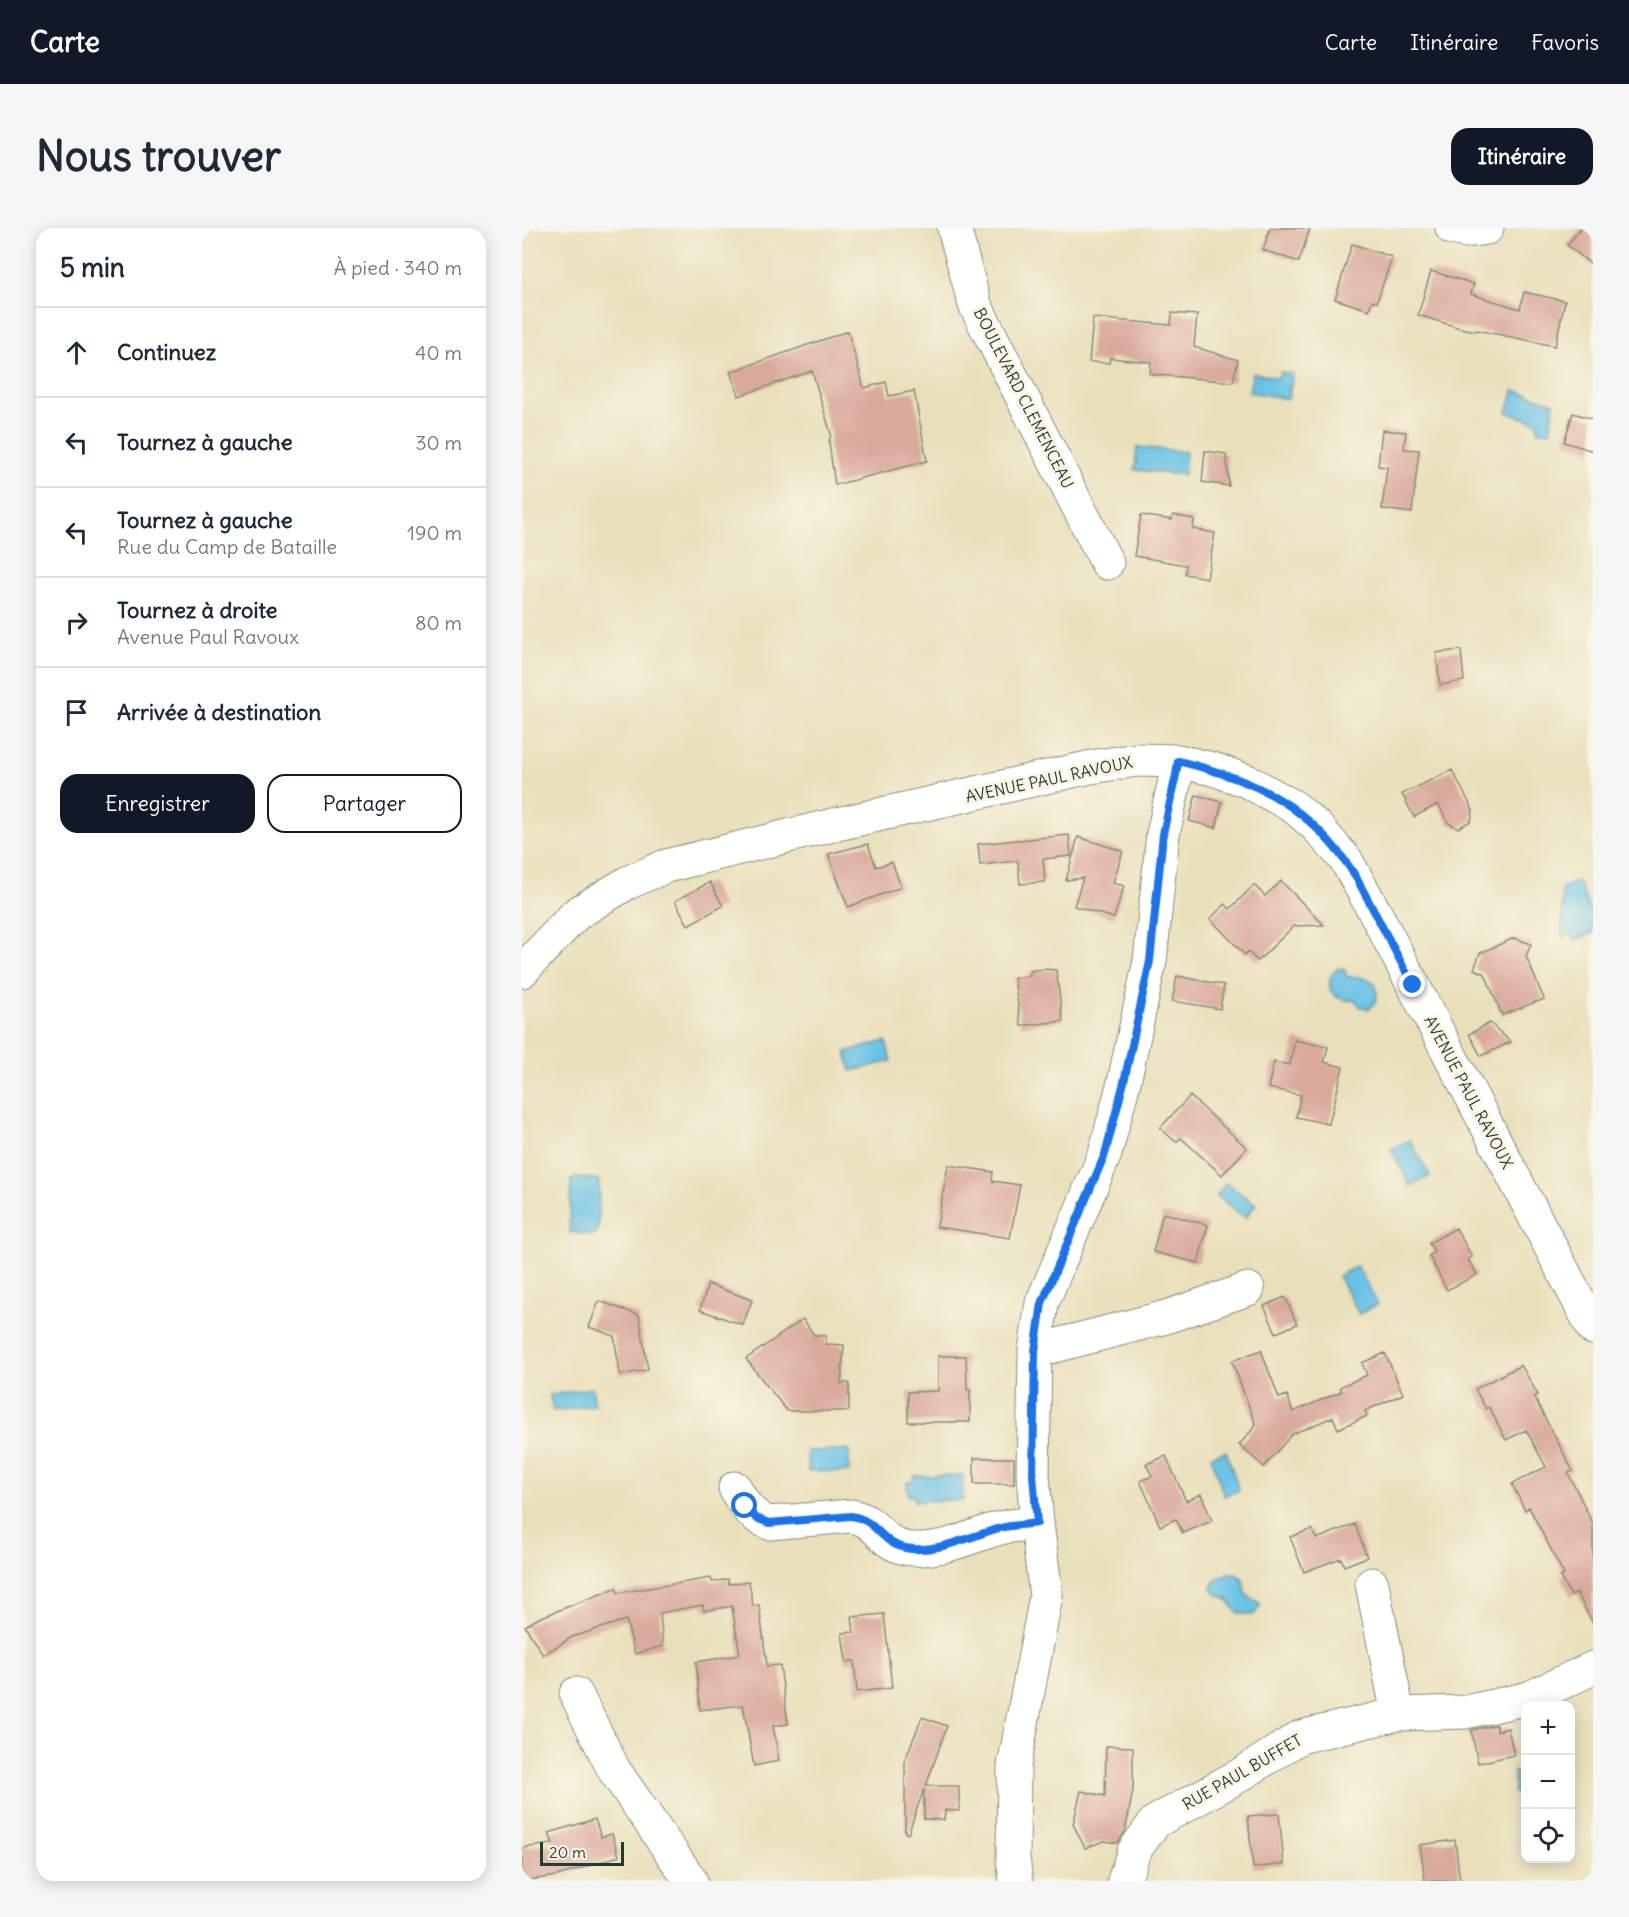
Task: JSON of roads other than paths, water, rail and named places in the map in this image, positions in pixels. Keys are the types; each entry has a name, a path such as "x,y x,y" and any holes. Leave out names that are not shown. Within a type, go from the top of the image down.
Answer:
{"street":[{"name":"BOULEVARD CLEMENCEAU","path":"954,228 975,305 1107,563"},
{"path":"1452,228 1466,231 1487,228"},
{"name":"AVENUE PAUL RAVOUX","path":"522,971 576,914 627,883 666,866 812,830 1091,767 1137,760 1178,761 1213,769 1247,781 1294,807 1316,826 1346,860 1593,1328"},
{"path":"1016,1881 1013,1858 1014,1766 1046,1596 1033,1475 1035,1351 1042,1303 1105,1154 1124,1082 1150,961 1163,834 1178,761"},
{"path":"1035,1351 1166,1317 1248,1289"},
{"path":"735,1488 745,1506 756,1518 769,1523 851,1516 864,1518 886,1540 905,1548 947,1545 1003,1528 1037,1523"},
{"path":"1372,1584 1398,1714"},
{"name":"RUE PAUL BUFFET","path":"1124,1881 1134,1851 1155,1822 1242,1774 1300,1737 1398,1714 1466,1712 1529,1698 1593,1668"},
{"path":"576,1694 614,1770 692,1881"}],"water":[{"path":"1280,372 1293,374 1288,399 1249,392 1253,373 1279,378"},
{"path":"1514,390 1554,403 1550,432 1538,431 1538,423 1507,412"},
{"path":"1137,447 1186,452 1184,475 1135,470"},
{"path":"1578,881 1593,917 1593,933 1575,940 1572,933 1562,938 1562,888"},
{"path":"1344,968 1347,977 1368,979 1377,989 1377,998 1369,1009 1362,1008 1354,1000 1341,999 1332,992 1330,981 1332,975 1337,969"},
{"path":"886,1041 891,1061 851,1071 846,1052"},
{"path":"1410,1140 1430,1176 1410,1186 1391,1149"},
{"path":"574,1178 597,1179 599,1182 598,1226 597,1232 593,1235 569,1232 571,1181"},
{"path":"1226,1183 1256,1204 1246,1218 1216,1196"},
{"path":"1357,1266 1378,1304 1359,1314 1338,1276"},
{"path":"592,1388 595,1405 553,1411 550,1395"},
{"path":"849,1450 849,1472 808,1471 807,1451"},
{"path":"1226,1451 1239,1490 1224,1496 1211,1456"},
{"path":"963,1475 963,1500 914,1501 914,1496 908,1496 907,1482 913,1481 914,1476"},
{"path":"1228,1573 1240,1577 1244,1582 1246,1595 1260,1603 1260,1607 1253,1615 1238,1613 1227,1599 1216,1594 1212,1588 1214,1581"},
{"path":"1514,1772 1521,1772 1521,1793 1514,1793"}]}
